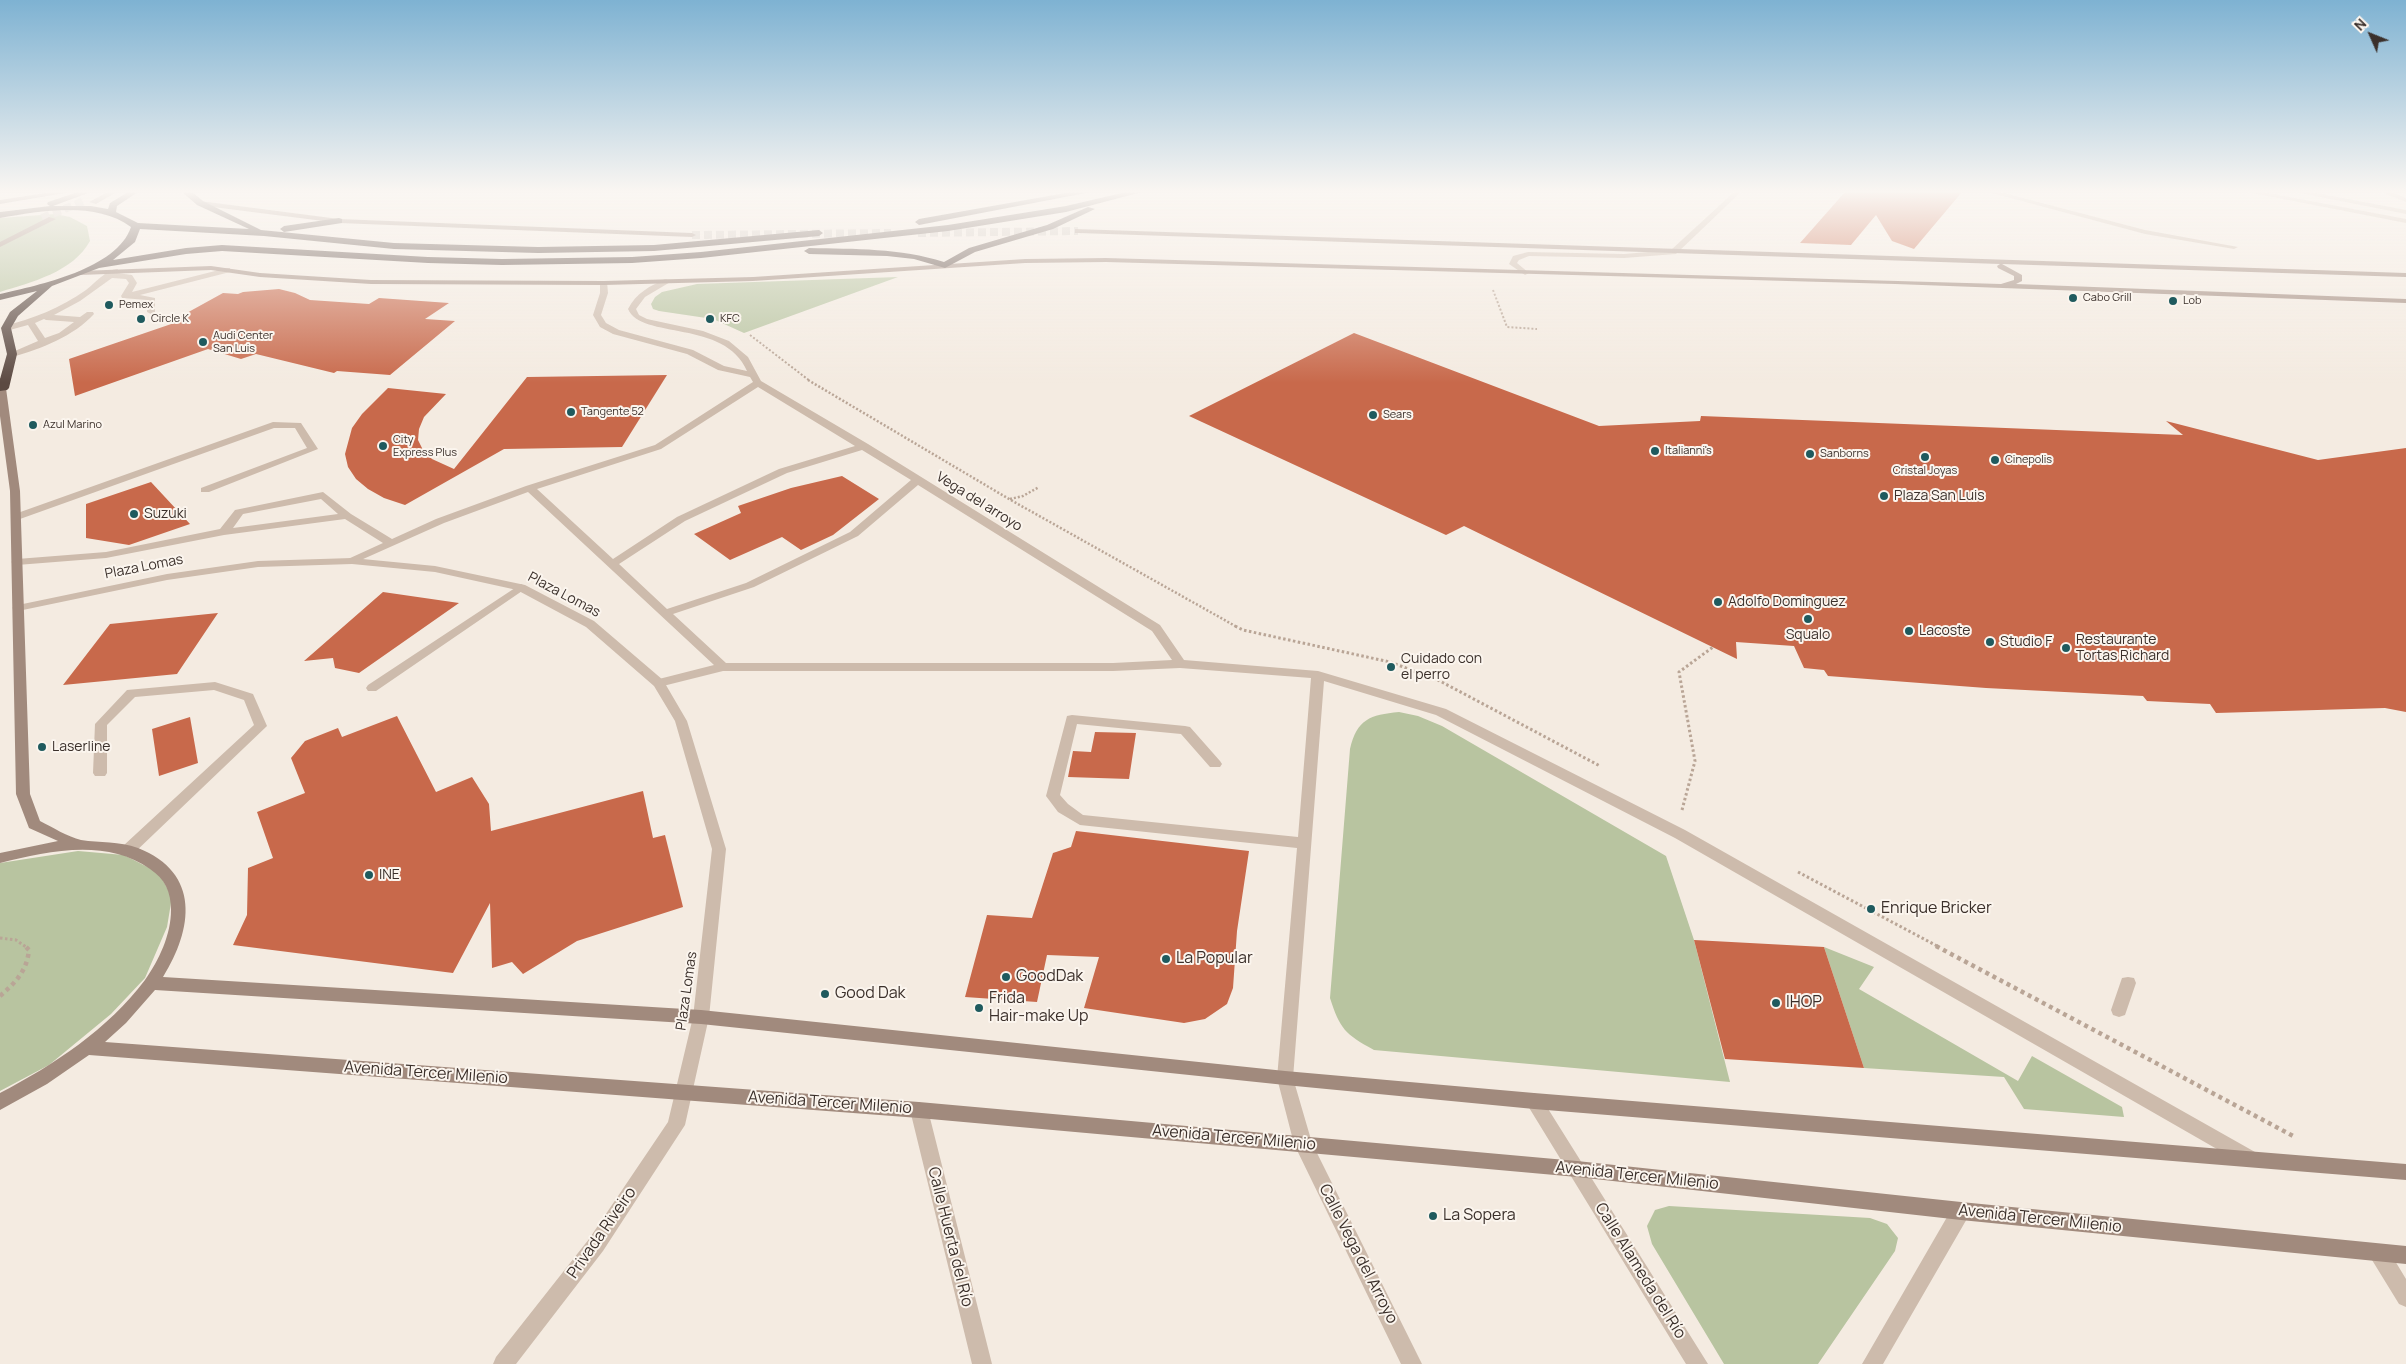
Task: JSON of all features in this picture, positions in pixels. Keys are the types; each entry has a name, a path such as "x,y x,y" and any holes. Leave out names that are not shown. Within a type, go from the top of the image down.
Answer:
{"highway":[{"path":"0,297 56,282 115,256"},
{"path":"95,266 158,256"},
{"path":"353,256 502,262 632,260 685,256"},
{"path":"913,256 945,265 962,256"},
{"path":"1,384 12,354 6,328 14,314 56,282"}],"street":[{"path":"1519,256 1513,264 1524,273"},
{"path":"1607,256 1628,256"},
{"path":"1790,256 2406,275"},
{"path":"80,272 112,273 197,268 260,275 371,282 604,283 802,276 945,265 1106,260 1895,282 2406,301"},
{"path":"1992,262 2018,275 2018,281 1997,287"},
{"path":"125,296 227,270"},
{"path":"112,273 128,277 133,283 125,296"},
{"path":"6,328 31,323 46,317 100,284 112,273"},
{"path":"352,561 440,521 530,488 658,447 755,379 746,359 727,344 695,332 645,321 635,316 632,309 635,301 645,293 668,281"},
{"name":"Vega del arroyo","path":"604,283 604,293 597,315 604,325 632,337 690,352 721,368 755,379 865,446 916,481 1156,628 1180,664"},
{"path":"125,296 151,298 152,312"},
{"path":"12,354 62,335 87,317 46,317"},
{"path":"31,323 44,343"},
{"path":"1,384 15,491 24,794 34,824 79,845"},
{"path":"16,517 273,425 298,425 313,449 205,490"},
{"path":"612,564 681,519 782,471 865,446"},
{"path":"665,613 750,585 854,534 916,481"},
{"path":"530,488 723,667"},
{"path":"224,532 239,512 324,496 347,516 391,543"},
{"path":"17,562 106,555 224,532 347,516"},
{"name":"Plaza Lomas","path":"18,608 167,577 258,564 352,561 435,569 521,587 590,624 659,683 681,721 719,849 701,1017 684,1092"},
{"path":"372,688 521,587"},
{"path":"659,683 723,667 1113,667 1180,664 1318,675 1441,712 1680,834 2254,1161"},
{"name":"Calle Vega del Arroyo","path":"1318,675 1285,1078 1303,1144 1412,1364"},
{"path":"100,773 101,724 130,693 215,686 249,696 261,726 128,850"},
{"path":"1215,764 1185,730 1072,719 1053,796 1063,808 1080,820 1303,843"},
{"path":"0,858 30,850 79,845 128,850 163,867 180,896 176,936 151,983 123,1016 86,1048 24,1090 0,1102"},
{"path":"151,983 701,1017 1285,1078 1534,1101 2406,1172"},
{"path":"2119,1010 2128,983"},
{"name":"Avenida Tercer Milenio","path":"86,1048 919,1110 1303,1144 1576,1169 1961,1211 2406,1255"},
{"name":"Privada Riveiro","path":"503,1364 596,1245 676,1125 684,1092"},
{"name":"Calle Alameda del Río","path":"1534,1101 1698,1364"},
{"name":"Calle Huerta del Río","path":"919,1110 982,1364"},
{"path":"1872,1364 1961,1211"},
{"path":"2379,1253 2406,1296"}],"path":[{"path":"1487,285 1492,288 1507,327 1537,328"},
{"path":"745,334 752,336 815,385 1009,499 1243,630 1390,662 1430,677 1476,699 1605,769"},
{"path":"1009,499 1023,496 1039,487"},
{"path":"1674,806 1682,810 1694,761 1678,672 1689,666 1713,647"},
{"path":"1796,872 2288,1135 2304,1140"},
{"path":"0,938 22,941 29,950 29,961 23,974 0,996"}],"green space":[{"path":"0,256 79,256 62,268 38,280 0,292"},
{"path":"898,277 744,333 713,319 659,311 653,309 651,304 655,297 662,292 697,284"},
{"path":"1399,712 1418,716 1442,726 1666,856 1694,940 1730,1082 1374,1050 1345,1030 1337,1017 1330,998 1350,749 1357,731 1366,720 1380,715"},
{"path":"78,851 124,855 159,873 172,897 167,927 145,978 111,1014 49,1065 0,1091 0,863"},
{"path":"1824,947 1874,967 1859,989 2018,1081 2032,1056 2122,1107 2124,1117 2024,1109 2004,1077 1864,1068"},
{"path":"1669,1206 1870,1218 1887,1224 1898,1238 1895,1251 1818,1364 1724,1364 1652,1244 1647,1226 1655,1210"}],"building":[{"path":"279,289 295,293 310,300 369,304 379,298 449,303 425,319 455,321 390,375 337,371 334,373 256,354 241,359 208,349 75,396 69,359 180,321 174,320 223,293 238,294"},
{"name":"Plaza San Luis","path":"1354,333 1599,426 1700,421 1701,416 2183,435 2166,421 2318,460 2406,448 2406,712 2385,708 2216,713 2210,704 2147,701 2143,696 1986,688 1828,676 1824,670 1804,668 1794,646 1736,642 1737,659 1464,526 1446,535 1189,416"},
{"path":"667,375 622,447 504,449 405,505 384,498 368,489 356,479 348,467 345,454 352,428 362,414 388,388 446,394 424,417 419,429 418,440 423,450 432,459 454,469 527,377"},
{"path":"842,476 879,499 833,535 801,550 782,537 730,560 694,534 741,513 738,506 791,488"},
{"name":"Suzuki","path":"151,482 190,524 129,545 86,538 86,504"},
{"path":"383,592 459,603 359,673 335,668 333,658 304,661"},
{"path":"218,613 177,674 63,685 110,624"},
{"path":"397,716 436,792 472,777 489,804 491,831 643,791 653,838 665,835 683,907 577,941 523,974 512,962 492,968 490,903 453,973 233,945 247,915 248,868 273,858 257,812 305,793 291,758 305,741 338,728 342,737"},
{"path":"190,717 198,763 159,776 152,729"},
{"path":"1095,732 1136,733 1129,779 1068,777 1073,751 1091,752"},
{"path":"1076,831 1249,851 1237,931 1233,988 1227,1004 1205,1019 1184,1023 1084,1008 1099,957 1047,955 1037,1002 965,997 987,915 1032,918 1053,853 1071,847"},
{"name":"IHOP","path":"1694,940 1824,947 1864,1068 1725,1059"}],"place":[{"name":"Cabo Grill","path":"2073,298"},
{"name":"Lob","path":"2173,301"},
{"name":"Pemex","path":"109,305"},
{"name":"Circle K","path":"141,319"},
{"name":"KFC","path":"710,319"},
{"name":"Audi Center San Luis","path":"203,342"},
{"name":"Tangente 52","path":"571,412"},
{"name":"Sears","path":"1373,415"},
{"name":"Azul Marino","path":"33,425"},
{"name":"City Express Plus","path":"383,446"},
{"name":"Italianni's","path":"1655,451"},
{"name":"Sanborns","path":"1810,454"},
{"name":"Cristal Joyas","path":"1925,457"},
{"name":"Cinepolis","path":"1995,460"},
{"name":"Plaza San Luis","path":"1884,496"},
{"name":"Suzuki","path":"134,514"},
{"name":"Adolfo Dominguez","path":"1718,602"},
{"name":"Squalo","path":"1808,619"},
{"name":"Lacoste","path":"1909,631"},
{"name":"Studio F","path":"1990,642"},
{"name":"Restaurante Tortas Richard","path":"2066,648"},
{"name":"Cuidado con el perro","path":"1391,667"},
{"name":"Laserline","path":"42,747"},
{"name":"INE","path":"369,875"},
{"name":"Enrique Bricker","path":"1871,909"},
{"name":"La Popular","path":"1166,959"},
{"name":"GoodDak","path":"1006,977"},
{"name":"Good Dak","path":"825,994"},
{"name":"IHOP","path":"1776,1003"},
{"name":"Frida Hair-make Up","path":"979,1008"},
{"name":"La Sopera","path":"1433,1216"}]}
